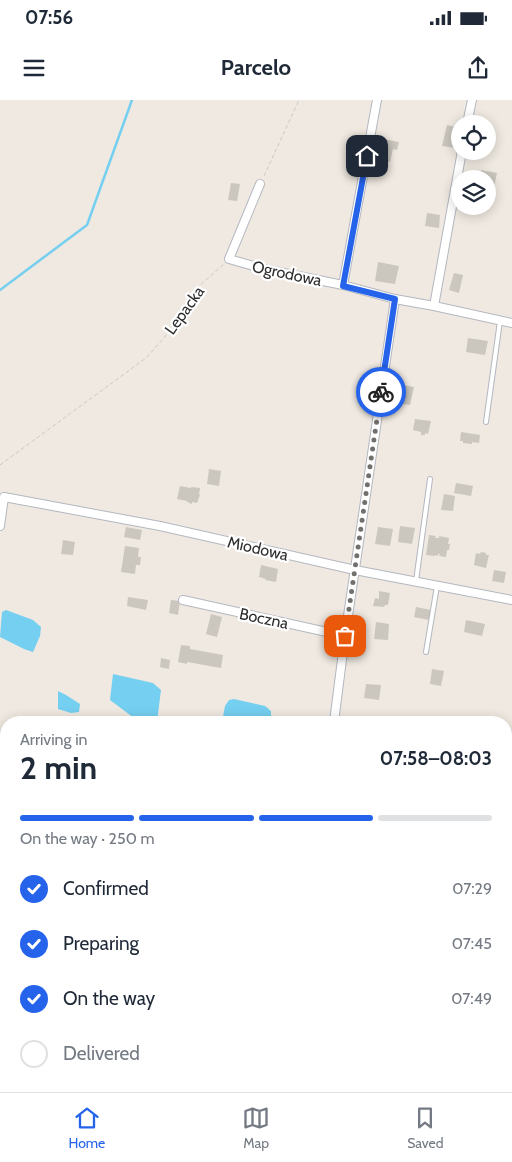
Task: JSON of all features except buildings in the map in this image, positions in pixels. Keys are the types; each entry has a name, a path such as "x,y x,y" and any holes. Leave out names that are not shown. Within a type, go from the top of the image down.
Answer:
{"street":[{"path":"343,286 377,100"},
{"path":"469,115 472,100"},
{"path":"434,306 460,160"},
{"path":"229,259 260,184"},
{"name":"Ogrodowa","path":"229,259 264,269 395,299 512,323"},
{"path":"335,716 395,299"},
{"name":"Miodowa","path":"0,526 4,497 160,526 356,570 512,600"},
{"name":"Boczna","path":"183,600 345,636"}],"lane":[{"path":"486,422 500,320"},
{"path":"416,582 430,479"},
{"path":"426,652 437,586"}],"path":[{"path":"260,184 299,100"},
{"name":"Lepacka","path":"0,465 146,358 164,338 199,286 229,259"}],"water":[{"path":"6,610 33,620 41,627 40,636 33,652 0,637 2,612"},
{"path":"113,674 153,683 161,690 158,716 131,716 110,700"},
{"path":"58,691 80,704 79,712 71,713 58,709"},
{"path":"234,699 265,706 271,711 271,716 223,716 225,706 229,700"}],"waterway":[{"path":"0,290 87,225 132,100"}],"way so far":[{"path":"345,636 381,392"}],"route":[{"path":"367,156 343,286 395,299 381,392"}]}
